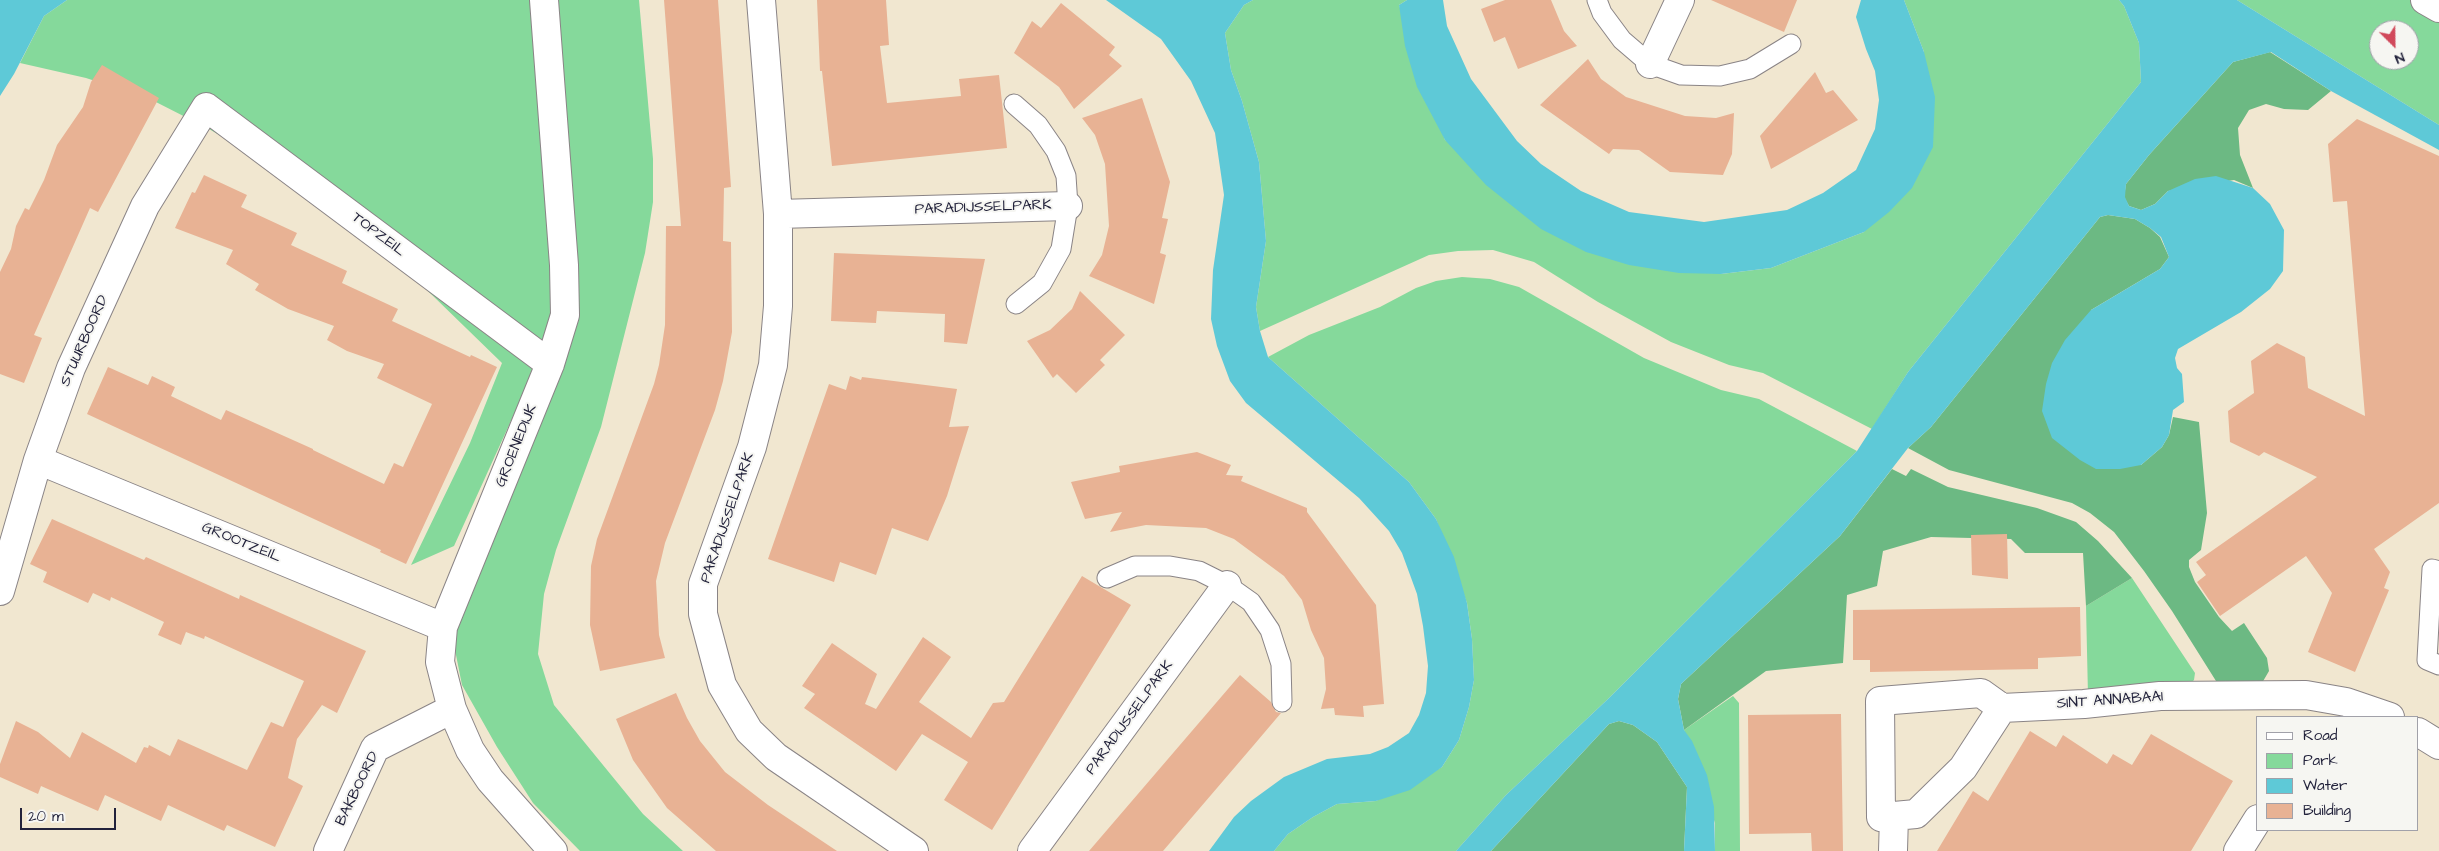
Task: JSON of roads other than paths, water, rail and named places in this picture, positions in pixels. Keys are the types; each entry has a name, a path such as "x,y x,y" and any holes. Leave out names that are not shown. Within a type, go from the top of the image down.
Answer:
{"street":[{"name":"GROENEDIJK","path":"544,0 564,265 565,315 550,364 443,627 440,662 452,709 470,750 490,780 553,851"},
{"name":"PARADIJSSELPARK","path":"761,0 778,214 778,306 773,365 752,447 703,584 703,614 722,685 749,731 776,757 914,851"},
{"path":"1650,64 1680,0"},
{"path":"2425,0 2439,8"},
{"name":"TOPZEIL","path":"206,107 550,364"},
{"name":"STUURBOORD","path":"0,591 38,460 71,368 145,206 206,107"},
{"name":"PARADIJSSELPARK","path":"778,214 1068,206"},
{"name":"GROOTZEIL","path":"38,460 443,627"},
{"name":"PARADIJSSELPARK","path":"1032,851 1227,585"},
{"path":"1981,693 2002,708 1963,768 1916,814 1881,817 1880,700 1981,693"},
{"name":"SINT ANNABAAI","path":"2002,708 2084,704 2160,696 2306,695 2341,709 2384,716"},
{"name":"BAKBOORD","path":"328,851 375,748 452,709"},
{"path":"2419,733 2439,745"},
{"path":"1893,851 1894,816"},
{"path":"2238,851 2256,822"}],"lane":[{"path":"1597,0 1602,12 1622,40 1650,64 1681,74 1720,76 1750,70 1791,44"},
{"name":"PARADIJSSELPARK","path":"1014,104 1038,125 1056,151 1066,176 1068,206 1061,249 1042,283 1016,304"},
{"path":"1107,578 1135,566 1170,566 1200,571 1227,585 1250,602 1270,630 1281,664 1282,702"},
{"path":"2439,572 2432,569 2427,660 2439,666"}],"water":[{"path":"0,0 67,0 44,16 14,74 0,96"},
{"path":"1106,0 1253,0 1244,5 1225,33 1231,70 1259,162 1266,241 1256,307 1260,331 1268,357 1409,482 1436,519 1454,557 1467,603 1472,639 1474,680 1469,707 1459,740 1442,767 1410,790 1376,801 1337,804 1288,834 1274,851 1209,851 1234,817 1251,801 1284,777 1327,759 1370,754 1388,747 1409,733 1419,715 1426,693 1428,666 1417,594 1402,553 1389,531 1359,498 1246,403 1230,381 1217,346 1211,319 1213,270 1224,195 1215,133 1191,81 1161,39"},
{"path":"1407,0 1443,0 1447,26 1471,79 1517,141 1541,164 1581,191 1629,212 1704,222 1787,210 1823,193 1856,170 1875,129 1879,100 1875,71 1856,17 1861,0 1904,0 1924,52 1935,97 1933,147 1912,188 1889,212 1864,232 1771,268 1721,274 1679,273 1629,265 1586,252 1541,229 1486,185 1445,140 1417,87 1405,46 1399,5"},
{"path":"2119,0 2237,0 2439,125 2439,150 2331,91 2271,52 2233,62 2149,155 2126,184 2125,197 2129,206 2141,210 2155,204 2168,191 2195,179 2216,176 2253,188 2270,204 2284,230 2283,271 2270,289 2241,312 2178,349 2175,358 2177,368 2182,374 2184,402 2173,410 2169,435 2162,447 2141,465 2120,469 2096,469 2080,460 2052,438 2042,411 2046,384 2052,363 2065,340 2091,310 2160,269 2169,257 2161,237 2135,219 2108,215 2100,217 1931,427 1908,448 1840,536 1681,684 1678,699 1684,730 1692,741 1707,775 1714,807 1715,851 1684,851 1687,787 1657,742 1633,725 1619,721 1609,724 1491,851 1456,851 1506,795 1609,698 1857,451 1908,372 2141,82 2139,43 2124,6"}]}
